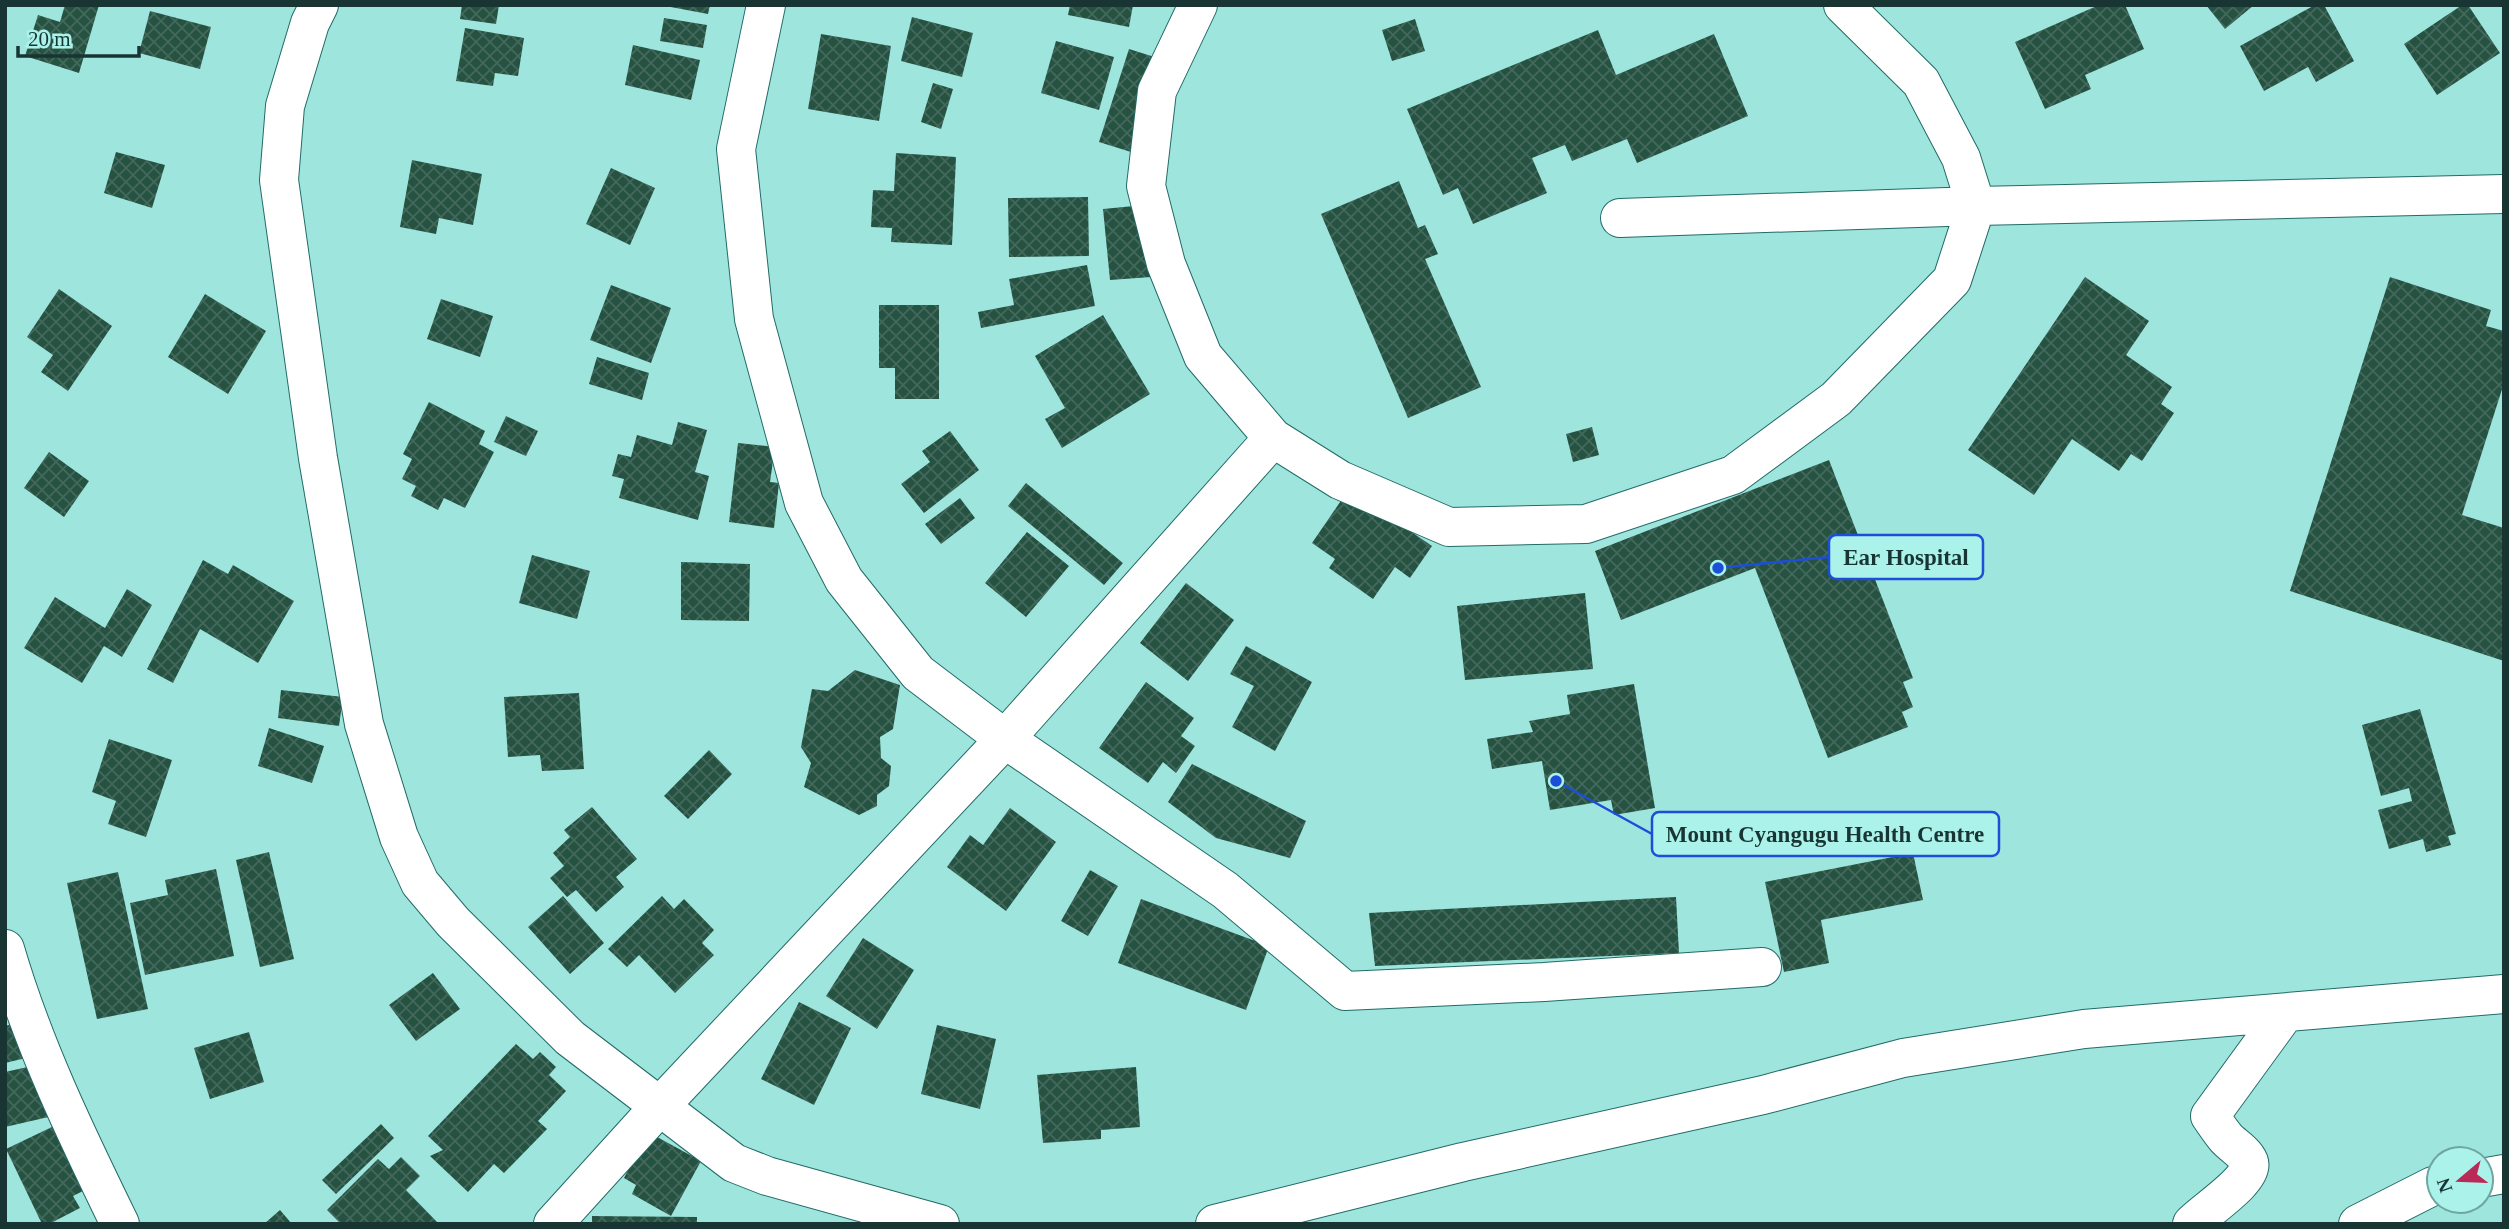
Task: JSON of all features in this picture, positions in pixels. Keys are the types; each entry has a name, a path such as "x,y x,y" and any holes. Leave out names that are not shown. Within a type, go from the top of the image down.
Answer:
{"street":[{"path":"319,5 310,23 285,106 279,180 318,458 364,724 395,824 420,883 453,922 570,1038 734,1163 767,1176 940,1224"},
{"path":"766,5 736,149 754,319 804,503 844,579 918,673 1005,739 1225,890 1345,991 1544,982 1762,967"},
{"path":"1198,5 1157,91 1146,186 1166,264 1203,356 1273,438 1340,480 1449,527 1586,524 1733,475 1836,399 1952,280 1976,206 1961,158 1921,82 1843,5"},
{"path":"1620,218 1976,206 2504,194"},
{"path":"553,1224 660,1106 1005,739 1273,438"},
{"path":"5,949 19,998 66,1114 120,1224"},
{"path":"1215,1224 1464,1162 1763,1095 1903,1058 2084,1029 2504,994"},
{"path":"2192,1224 2238,1185 2249,1171 2246,1158 2226,1138 2210,1116 2285,1013"},
{"path":"2358,1224 2425,1189"}],"building":[{"path":"65,5 99,5 79,73 25,56 38,15 60,22"},
{"path":"462,5 499,5 496,24 460,19"},
{"path":"660,5 710,5 708,14"},
{"path":"1070,5 1133,5 1129,27 1068,15"},
{"path":"2099,5 2125,5 2144,49 2085,75 2091,89 2045,109 2015,42"},
{"path":"2206,5 2254,5 2225,29"},
{"path":"2315,5 2324,5 2354,61 2316,82 2308,67 2264,91 2240,46"},
{"path":"2462,5 2468,5 2500,53 2437,95 2404,44"},
{"path":"150,11 211,27 200,69 139,53"},
{"path":"912,17 973,33 962,77 901,61"},
{"path":"664,18 707,25 703,48 660,41"},
{"path":"1415,19 1425,51 1392,61 1382,30"},
{"path":"465,28 524,38 518,76 495,73 493,86 456,81"},
{"path":"1598,30 1616,75 1714,34 1748,116 1637,163 1627,139 1572,161 1565,145 1532,158 1547,193 1473,224 1458,188 1443,195 1407,109"},
{"path":"821,34 891,46 879,121 808,109"},
{"path":"1056,41 1114,57 1099,110 1041,93"},
{"path":"633,45 700,60 691,100 625,85"},
{"path":"1129,49 1161,59 1131,152 1099,142"},
{"path":"933,83 953,89 941,129 921,122"},
{"path":"116,152 165,165 152,208 104,193"},
{"path":"896,153 956,157 952,245 891,242 892,228 871,227 873,190 894,191"},
{"path":"412,160 482,174 473,225 439,218 436,234 400,227"},
{"path":"611,168 655,188 630,245 586,224"},
{"path":"1399,181 1418,228 1425,225 1438,254 1425,259 1481,387 1408,418 1321,214"},
{"path":"1088,197 1089,256 1009,257 1008,198"},
{"path":"1144,205 1151,277 1110,280 1103,209"},
{"path":"1087,265 1095,306 981,328 978,312 1014,305 1009,279"},
{"path":"2085,277 2149,321 2126,355 2172,387 2161,404 2174,413 2142,461 2131,454 2119,471 2072,439 2034,495 1968,450"},
{"path":"2390,277 2491,310 2486,326 2504,331 2504,383 2462,515 2504,528 2504,661 2290,591"},
{"path":"611,285 671,308 651,363 590,340"},
{"path":"59,289 112,326 68,391 41,372 53,355 27,337"},
{"path":"205,294 266,331 228,394 168,357"},
{"path":"441,299 493,316 480,357 427,339"},
{"path":"879,305 939,305 939,399 895,399 895,368 879,368"},
{"path":"1103,315 1150,394 1062,448 1045,419 1065,408 1035,356"},
{"path":"597,357 649,373 642,400 589,384"},
{"path":"429,402 485,431 479,444 494,452 465,508 444,498 438,510 411,496 416,486 402,479 412,459 403,454"},
{"path":"506,416 538,431 526,456 494,442"},
{"path":"678,422 707,430 695,472 709,476 698,520 619,498 624,479 612,476 618,454 631,457 637,435 672,445"},
{"path":"1592,427 1599,455 1573,462 1566,434"},
{"path":"950,431 979,470 924,513 901,484 930,462 922,451"},
{"path":"738,443 775,447 770,482 779,483 774,528 729,522"},
{"path":"49,452 89,481 64,517 24,488"},
{"path":"1829,460 1913,678 1903,682 1913,707 1902,712 1908,727 1828,758 1755,568 1621,620 1595,551"},
{"path":"1026,483 1123,563 1104,585 1008,506"},
{"path":"1349,489 1432,546 1410,578 1395,567 1373,599 1329,568 1335,559 1312,543"},
{"path":"960,498 975,518 941,544 925,524"},
{"path":"1027,532 1069,566 1026,617 985,583"},
{"path":"532,555 590,571 577,619 519,603"},
{"path":"203,560 228,574 233,565 294,601 258,663 200,629 173,683 147,669"},
{"path":"681,562 750,564 749,621 681,620"},
{"path":"1186,583 1234,620 1188,681 1140,643"},
{"path":"127,589 152,605 122,657 104,646 82,683 24,648 55,597 105,628"},
{"path":"1585,593 1593,669 1465,680 1457,606"},
{"path":"1246,646 1312,682 1275,751 1232,727 1254,686 1230,674"},
{"path":"855,670 900,685 893,729 880,737 881,758 891,766 889,786 877,795 877,806 859,815 804,787 811,763 801,747 812,689 828,691"},
{"path":"1146,682 1194,718 1181,736 1195,746 1176,773 1163,762 1148,783 1099,748"},
{"path":"1634,684 1655,808 1614,815 1611,800 1550,810 1542,761 1492,769 1487,739 1533,732 1529,721 1570,714 1567,695"},
{"path":"281,690 343,697 339,726 278,718"},
{"path":"579,693 584,769 542,771 540,755 508,757 504,697"},
{"path":"2420,709 2456,834 2448,836 2451,845 2426,852 2423,839 2389,849 2378,810 2412,801 2409,788 2381,796 2362,725"},
{"path":"269,728 324,746 312,783 258,766"},
{"path":"109,739 172,760 146,837 108,824 116,801 92,792"},
{"path":"709,750 732,774 688,819 664,796"},
{"path":"1192,764 1306,821 1290,858 1216,838 1168,802"},
{"path":"592,807 637,859 616,877 624,887 596,912 576,890 567,897 550,878 564,866 553,853 570,837 564,830"},
{"path":"1010,808 1056,842 1006,911 947,867 970,835 983,845"},
{"path":"269,852 294,959 260,967 236,860"},
{"path":"1913,853 1923,900 1821,920 1829,963 1784,972 1765,882"},
{"path":"216,869 234,956 145,975 130,903 168,895 165,880"},
{"path":"1090,870 1118,886 1088,936 1061,921"},
{"path":"118,872 148,1009 97,1019 67,883"},
{"path":"563,896 604,943 570,974 528,927"},
{"path":"662,896 674,909 684,899 714,930 702,943 714,955 675,993 639,955 627,967 608,949"},
{"path":"1676,897 1679,953 1375,966 1369,913"},
{"path":"1141,899 1269,946 1246,1010 1118,963"},
{"path":"863,938 914,970 877,1029 826,996"},
{"path":"433,973 460,1009 416,1041 389,1005"},
{"path":"799,1002 851,1028 814,1105 761,1079"},
{"path":"17,1023 26,1058 5,1063 5,1026"},
{"path":"937,1025 996,1039 980,1109 921,1094"},
{"path":"249,1032 264,1082 210,1099 194,1048"},
{"path":"516,1044 533,1059 540,1052 556,1067 549,1075 566,1091 538,1121 547,1129 504,1173 494,1164 468,1192 430,1156 443,1150 428,1136"},
{"path":"41,1064 53,1116 5,1127 5,1072"},
{"path":"1136,1067 1140,1127 1101,1130 1101,1139 1043,1143 1037,1075"},
{"path":"381,1124 394,1138 336,1194 322,1180"},
{"path":"54,1126 85,1190 73,1196 80,1208 49,1224 42,1224 6,1149"},
{"path":"648,1132 701,1161 671,1216 632,1194 636,1185 624,1178"},
{"path":"401,1157 420,1176 406,1190 439,1224 341,1224 327,1210 378,1159 389,1169"},
{"path":"280,1210 292,1224 264,1224"},
{"path":"592,1216 697,1217 697,1224 592,1224"}],"place":[{"name":"Ear Hospital","path":"1718,568"},
{"name":"Mount Cyangugu Health Centre","path":"1556,781"}]}
